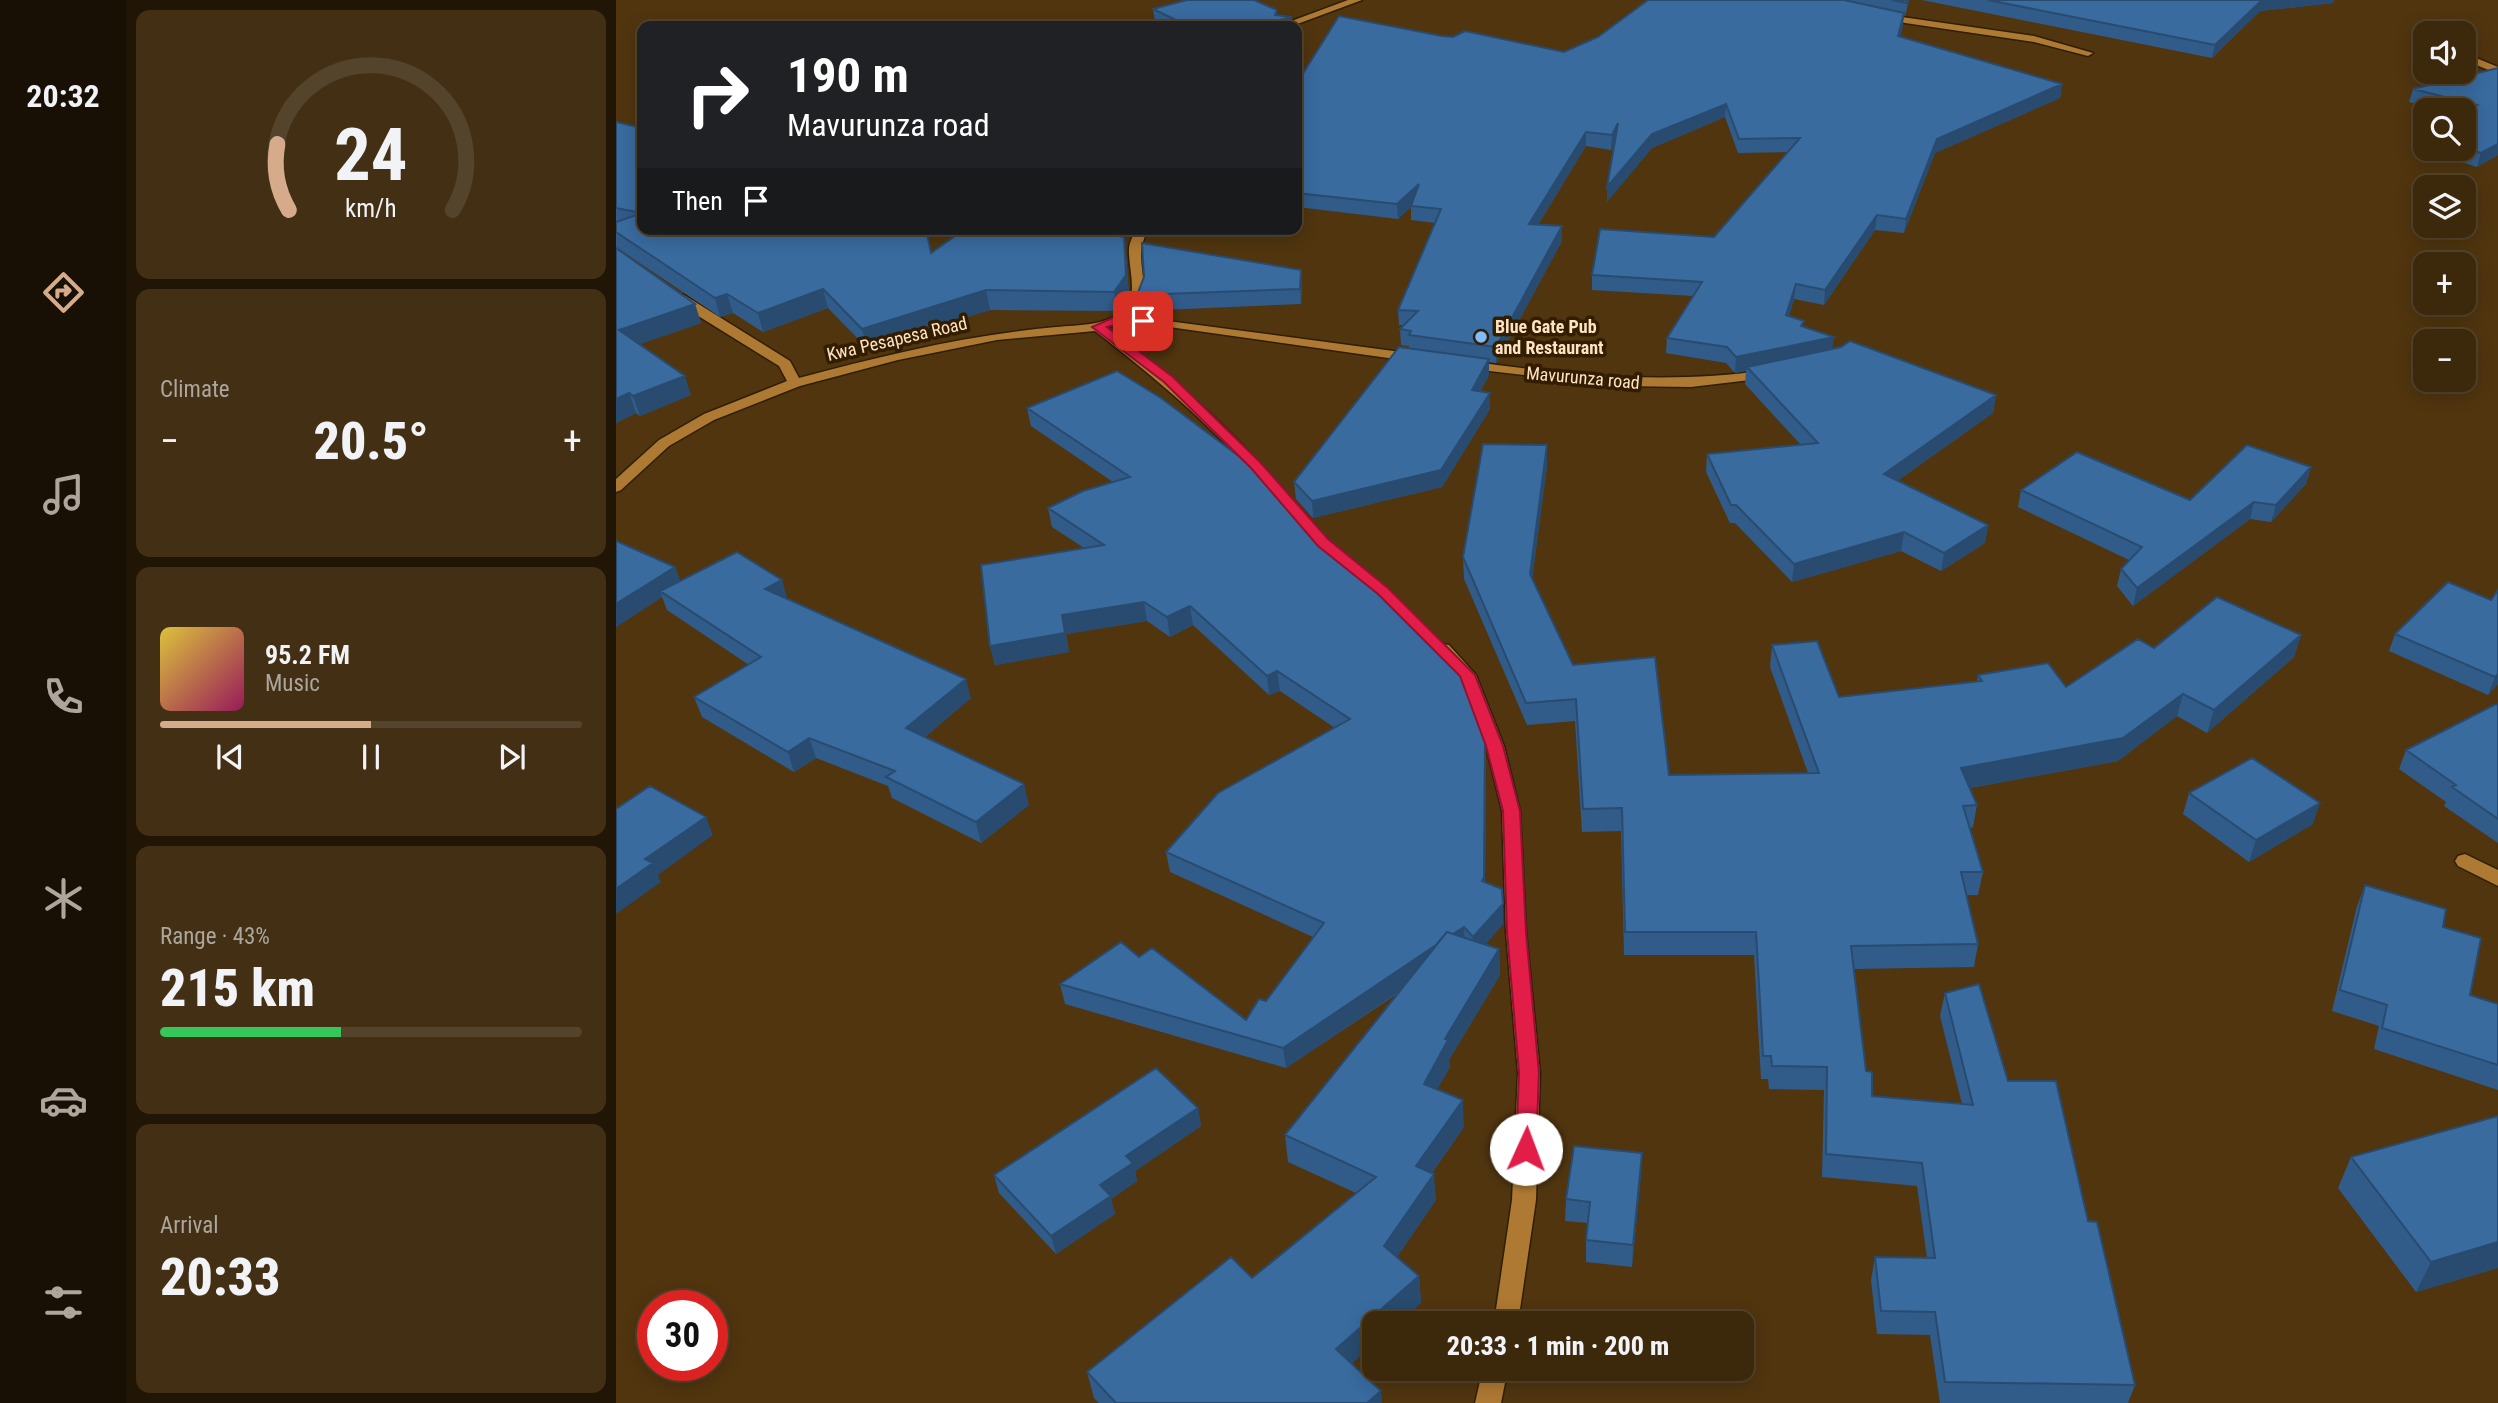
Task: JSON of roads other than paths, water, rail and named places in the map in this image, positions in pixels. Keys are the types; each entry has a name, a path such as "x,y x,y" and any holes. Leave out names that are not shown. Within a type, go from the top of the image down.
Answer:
{"street":[{"path":"1297,21 1357,0"},
{"path":"1864,14 1933,27 2034,39 2088,53"},
{"path":"2476,61 2498,71"},
{"name":"Kwa Pesapesa Road","path":"618,483 664,443 709,416 795,383 897,356 997,336 1098,327 1117,319 1132,309 1138,292 1135,247 1140,235"},
{"path":"670,292 702,315 785,364 795,383"},
{"path":"1117,319 1169,323 1429,360"},
{"path":"1098,327 1168,379 1255,465 1287,505"},
{"name":"Mavurunza road","path":"1455,364 1578,381 1657,384 1715,384 1780,372"},
{"path":"1428,633 1467,675 1495,746 1511,811 1516,932 1529,1073 1524,1200 1508,1311"},
{"path":"2465,861 2498,879"},
{"path":"1488,1403 1493,1381"}],"place":[{"name":"Blue Gate Pub and Restaurant","path":"1481,337"}]}
